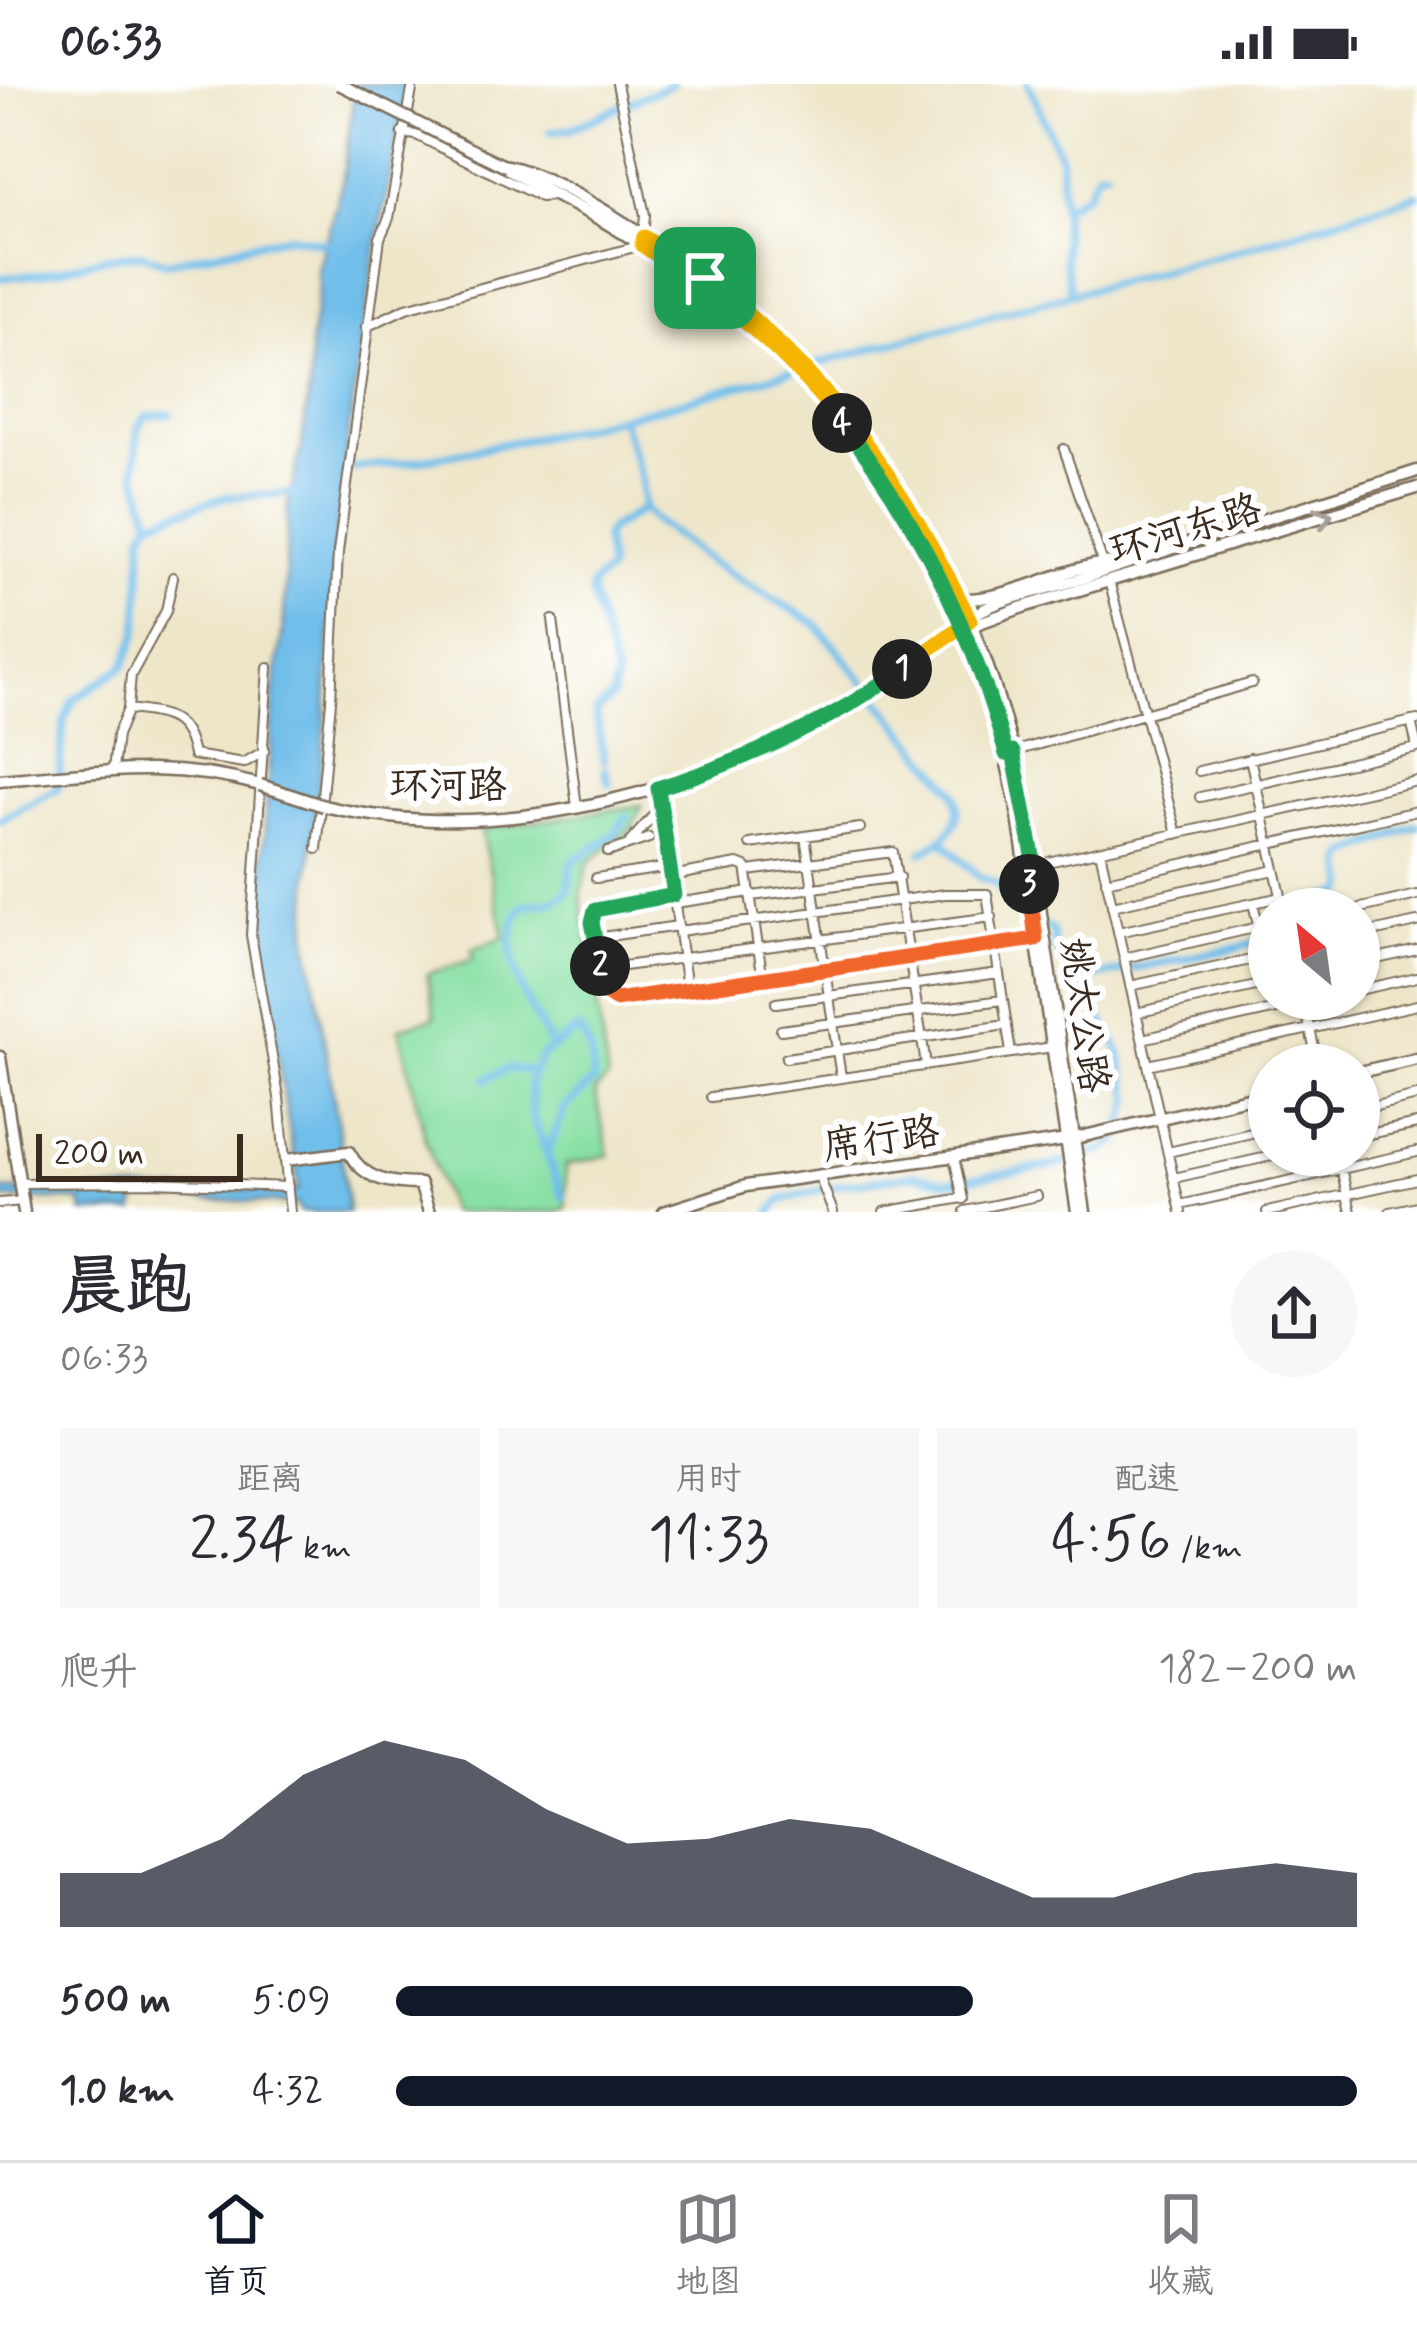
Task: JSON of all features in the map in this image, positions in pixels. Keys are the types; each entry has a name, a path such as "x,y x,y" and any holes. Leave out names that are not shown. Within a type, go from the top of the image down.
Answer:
{"street":[{"path":"340,84 643,241"},
{"path":"317,849 346,482 366,327 412,84"},
{"path":"618,89 644,215 643,241"},
{"path":"402,134 416,135 540,197 556,195"},
{"path":"502,165 538,177 643,241 788,356 893,478 960,599 968,625"},
{"path":"366,327 406,308 643,241"},
{"path":"815,385 896,498 968,625"},
{"path":"1064,449 1110,583 1177,834"},
{"name":"环河路","path":"0,780 113,770 192,770 362,814 434,819 577,807 658,788 750,754 906,673 988,607 1417,471"},
{"name":"环河东路","path":"968,625 1417,488"},
{"path":"960,599 1094,564 1124,562"},
{"path":"113,770 131,675 166,611 173,577"},
{"path":"553,620 577,807"},
{"name":"姚太公路","path":"968,625 1010,753 1081,1212"},
{"path":"268,667 251,935 290,1210"},
{"path":"1010,753 1252,682"},
{"path":"128,709 178,721 187,730 193,755 244,764 266,750"},
{"path":"1199,771 1414,720 1417,747 1200,796"},
{"path":"1250,758 1279,888"},
{"path":"1031,866 1417,781"},
{"path":"658,788 688,988"},
{"path":"629,842 661,808"},
{"path":"1106,880 1417,811"},
{"path":"751,844 860,828"},
{"path":"805,836 841,1077"},
{"path":"608,852 649,838"},
{"path":"596,878 738,864 748,871 888,851 896,856 926,1065"},
{"path":"1100,851 1180,1209 1313,1176"},
{"path":"1112,906 1275,870"},
{"path":"748,871 763,968 760,976"},
{"path":"899,877 600,906 593,914 606,994 615,1000 1040,939"},
{"path":"596,938 982,892 987,894 992,917 1011,1053"},
{"path":"1380,904 1417,895"},
{"path":"1118,932 1248,904"},
{"path":"601,969 992,917"},
{"path":"1380,930 1417,922"},
{"path":"1125,961 1248,930"},
{"path":"1380,958 1417,950"},
{"path":"1129,982 1248,960"},
{"path":"776,1003 999,973"},
{"path":"1380,985 1417,977"},
{"path":"1136,1013 1248,988"},
{"path":"782,1030 1002,1000"},
{"path":"1148,1065 1417,1006"},
{"path":"1142,1039 1248,1014"},
{"path":"1308,1020 1313,1044"},
{"path":"786,1058 1006,1025"},
{"path":"711,1096 1056,1047"},
{"path":"0,1057 22,1196"},
{"path":"1380,1067 1417,1059"},
{"path":"1380,1105 1417,1096"},
{"name":"席行路","path":"664,1212 746,1186 1071,1140 1248,1098"},
{"path":"1380,1132 1417,1124"},
{"path":"1168,1152 1248,1134"},
{"path":"286,1160 349,1152 356,1165 388,1184 420,1184 429,1212"},
{"path":"1380,1160 1417,1152"},
{"path":"954,1157 965,1211 1036,1196"},
{"path":"1174,1178 1248,1161"},
{"path":"1343,1176 1351,1212"},
{"path":"821,1179 833,1212"},
{"path":"1268,1212 1417,1179"},
{"path":"0,1203 22,1196 288,1189"},
{"path":"884,1212 962,1193"},
{"path":"1390,1212 1417,1206"}],"green space":[{"path":"642,805 632,828 588,863 581,897 608,1079 595,1091 609,1155 566,1165 566,1208 556,1212 450,1212 426,1141 399,1028 435,1017 427,974 474,959 471,950 504,937 481,830"}],"water":[{"path":"355,84 408,84 375,255 349,428 309,877 307,934 348,1212 300,1212 297,1204 145,1198 136,1200 134,1212 83,1212 82,1203 75,1200 0,1199 0,1190 299,1190 262,959 261,888 274,690 284,621 288,504 302,445 318,270 343,178"}],"waterway":[{"path":"551,132 570,129 672,84"},
{"path":"1028,84 1060,156 1071,294"},
{"path":"1064,207 1087,193 1098,171 1106,170"},
{"path":"344,469 416,461 548,435 678,403 1229,253 1417,195"},
{"path":"0,278 142,254 166,263 289,236 332,245"},
{"path":"151,521 135,470 138,427 146,416 170,414"},
{"path":"621,417 641,478 644,508 654,520 712,563 815,623 954,791 958,811 952,828 922,852"},
{"path":"0,820 58,788 64,722 73,700 124,666 138,632 143,533 151,521 225,497 299,493"},
{"path":"604,760 596,712 613,696 616,677 592,584 609,571 605,537 610,529 644,508"},
{"path":"605,770 609,783"},
{"path":"553,1047 517,978 512,959 514,922 523,906 554,901 568,892 572,862 613,835 627,817"},
{"path":"1346,888 1348,854 1417,826"},
{"path":"771,1212 781,1200 841,1185 915,1175 949,1182 1051,1166 1105,1150 1118,1139 1131,1100 1120,1052 1056,949 1052,930 1012,910 997,884 979,877 943,842"},
{"path":"1079,980 1248,945"},
{"path":"548,1151 565,1108 594,1081 590,1049 579,1029 541,1056 530,1080 532,1116 563,1197"},
{"path":"486,1079 509,1068 531,1071"}],"route":[{"path":"705,278 644,237 642,245 741,317 823,399 880,473 941,575 964,624 978,661 1006,754 1013,752 1035,866 1027,867 1036,939 615,1000 606,994 592,922 595,910 674,895 658,788 724,765 810,725 878,687 938,642 949,634 964,624 970,620 920,522 860,433 754,318 705,278"}]}
